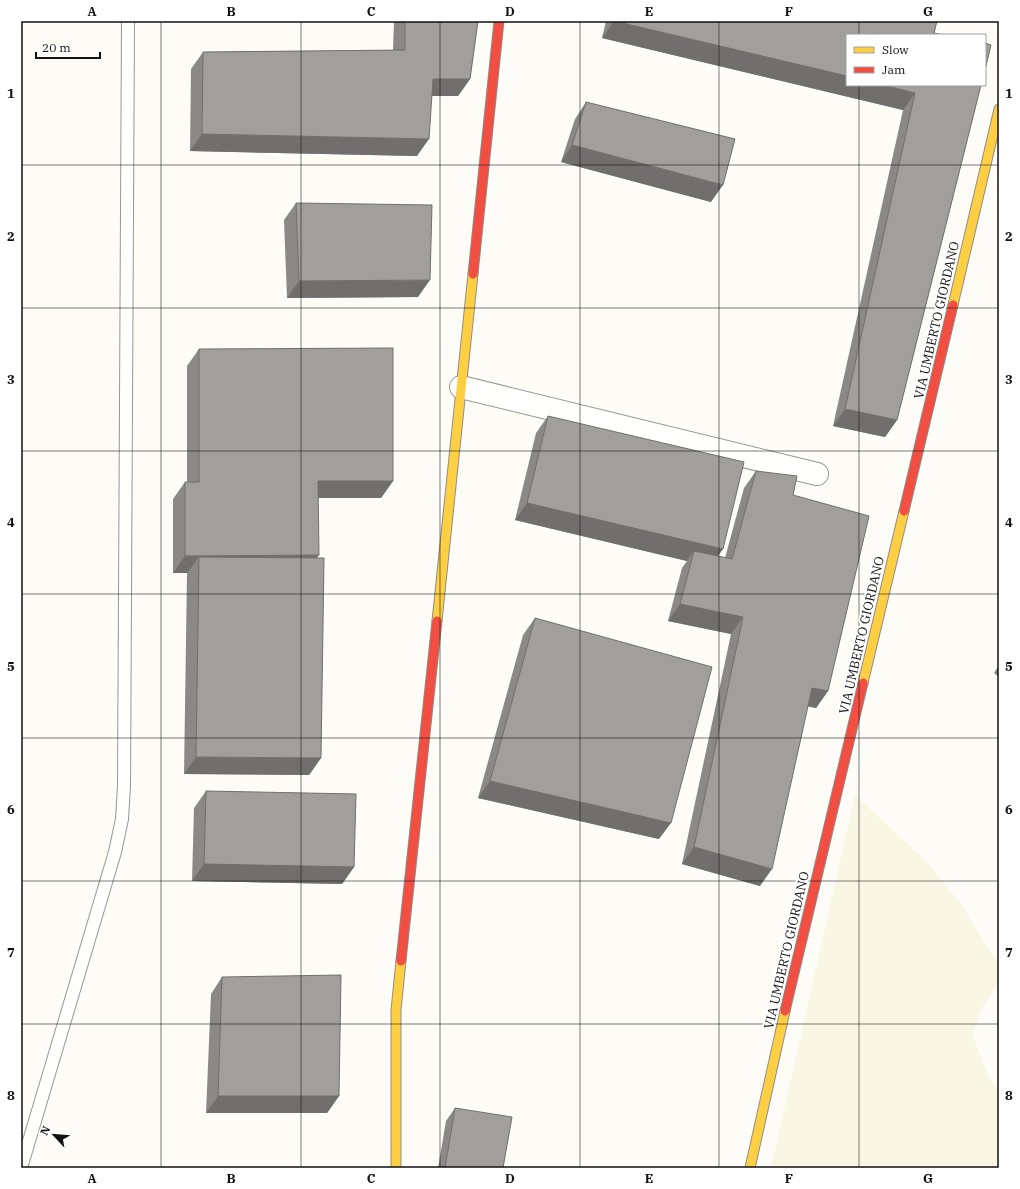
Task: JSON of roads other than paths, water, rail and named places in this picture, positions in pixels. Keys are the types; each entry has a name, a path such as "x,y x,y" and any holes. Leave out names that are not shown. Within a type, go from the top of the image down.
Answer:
{"street":[{"path":"396,1168 396,1010 500,21"},
{"name":"VIA UMBERTO GIORDANO","path":"750,1168 761,1113 999,108"},
{"path":"461,387 817,474"}],"lane":[{"path":"21,1168 115,852 122,819 124,778 128,21"}]}
